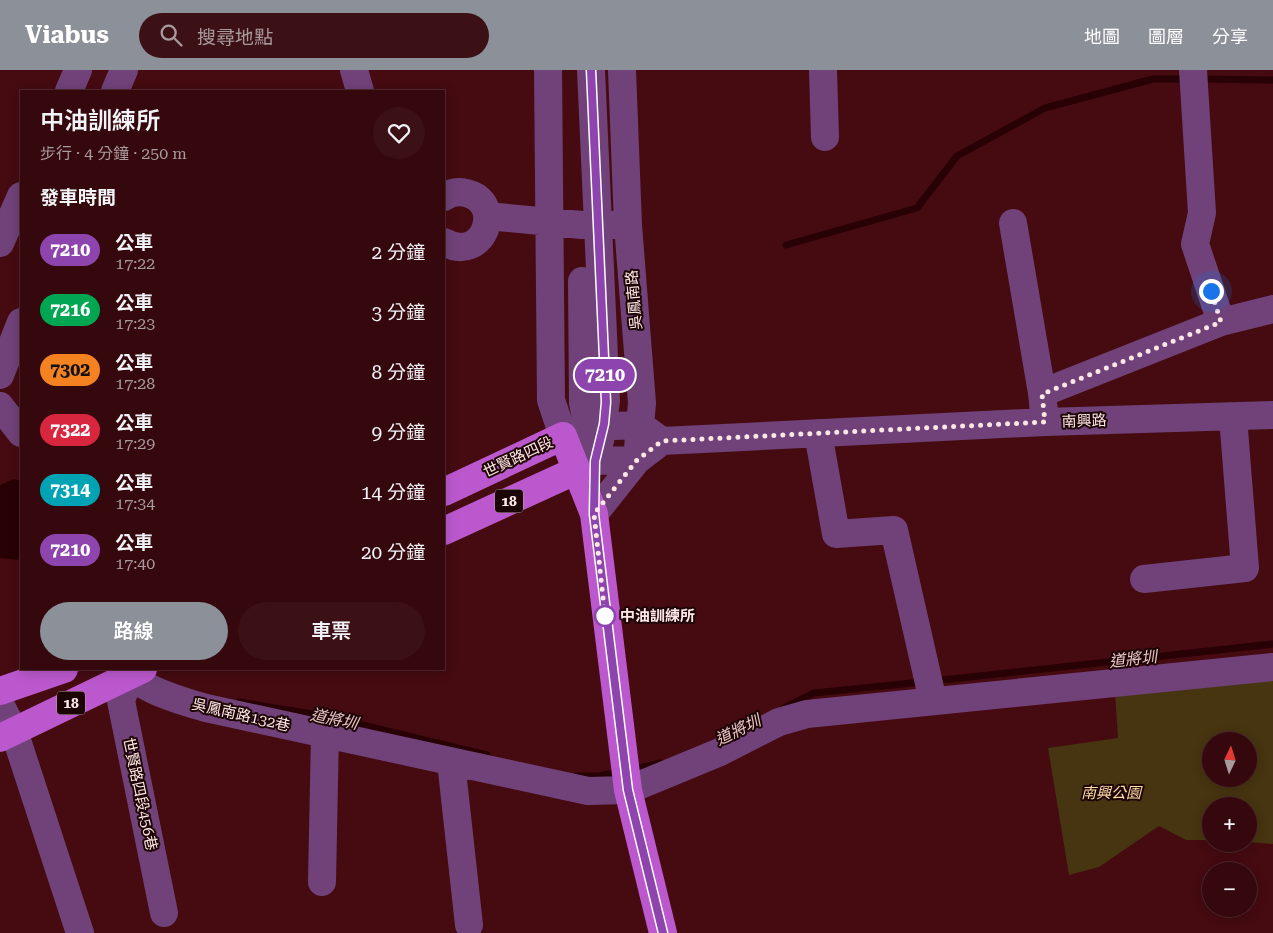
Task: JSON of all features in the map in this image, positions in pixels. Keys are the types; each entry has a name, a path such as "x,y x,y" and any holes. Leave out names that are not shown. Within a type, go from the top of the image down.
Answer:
{"main road":[{"name":"世賢路四段","path":"445,492 584,429 585,466"},
{"path":"585,466 594,514 628,790 663,933"},
{"name":"18","path":"445,531 585,466"},
{"name":"18","path":"5,690 61,670"},
{"name":"18","path":"7,734 133,671"}],"street":[{"path":"68,90 78,70"},
{"path":"115,90 124,70"},
{"path":"354,70 360,90"},
{"path":"548,70 551,400 584,429 640,425 662,441 637,460 594,514"},
{"path":"578,70 589,226"},
{"path":"591,70 589,226 583,403 585,466 637,460"},
{"name":"吳鳳南路","path":"622,70 628,225 642,403 637,460"},
{"path":"823,70 825,137"},
{"path":"1193,70 1202,213 1195,244 1221,322"},
{"path":"445,196 454,192 472,194 480,200 487,216 487,226 477,242 459,248 445,242"},
{"path":"0,243 20,198"},
{"path":"487,216 589,226 628,225"},
{"path":"1013,223 1045,422"},
{"path":"1042,394 1221,322 1273,309"},
{"path":"0,374 20,324"},
{"path":"0,406 20,432"},
{"name":"南興路","path":"662,441 1045,422 1273,415"},
{"path":"1144,579 1245,568 1233,416"},
{"path":"818,433 836,534 894,530 933,701"},
{"path":"628,790 720,752 779,722 816,713 1273,667"},
{"name":"吳鳳南路132巷","path":"133,671 164,696 190,703 588,791 628,790"},
{"name":"世賢路四段456巷","path":"133,671 121,701 164,913"},
{"path":"5,690 7,734 80,933"},
{"path":"322,882 325,734"},
{"path":"451,762 469,925"}],"green space":[{"name":"南興公園","path":"1273,679 1273,844 1257,843 1257,797 1202,797 1202,840 1186,840 1159,826 1099,867 1069,875 1048,748 1118,738 1115,693"}],"shaded area":[{"path":"14,479 20,481 20,560 0,558 0,485"}],"waterway":[{"path":"786,245 917,208 957,156 1045,108 1153,79 1188,79"},
{"path":"1198,79 1273,80"},
{"name":"道將圳","path":"933,681 1273,644"},
{"name":"道將圳","path":"784,708 814,693 922,682"},
{"name":"道將圳","path":"239,702 325,716 487,755"},
{"name":"道將圳","path":"630,770 661,763"},
{"name":"道將圳","path":"576,776 599,776 619,772"}],"bus line":[{"name":"7210","path":"591,70 606,402 604,424 595,461 594,514 628,790 663,933"}],"place":[{"name":"中油訓練所","path":"605,616"}],"route":[{"path":"605,616 594,514 637,460 662,441 1045,422 1042,394 1221,322 1211,291"}]}
